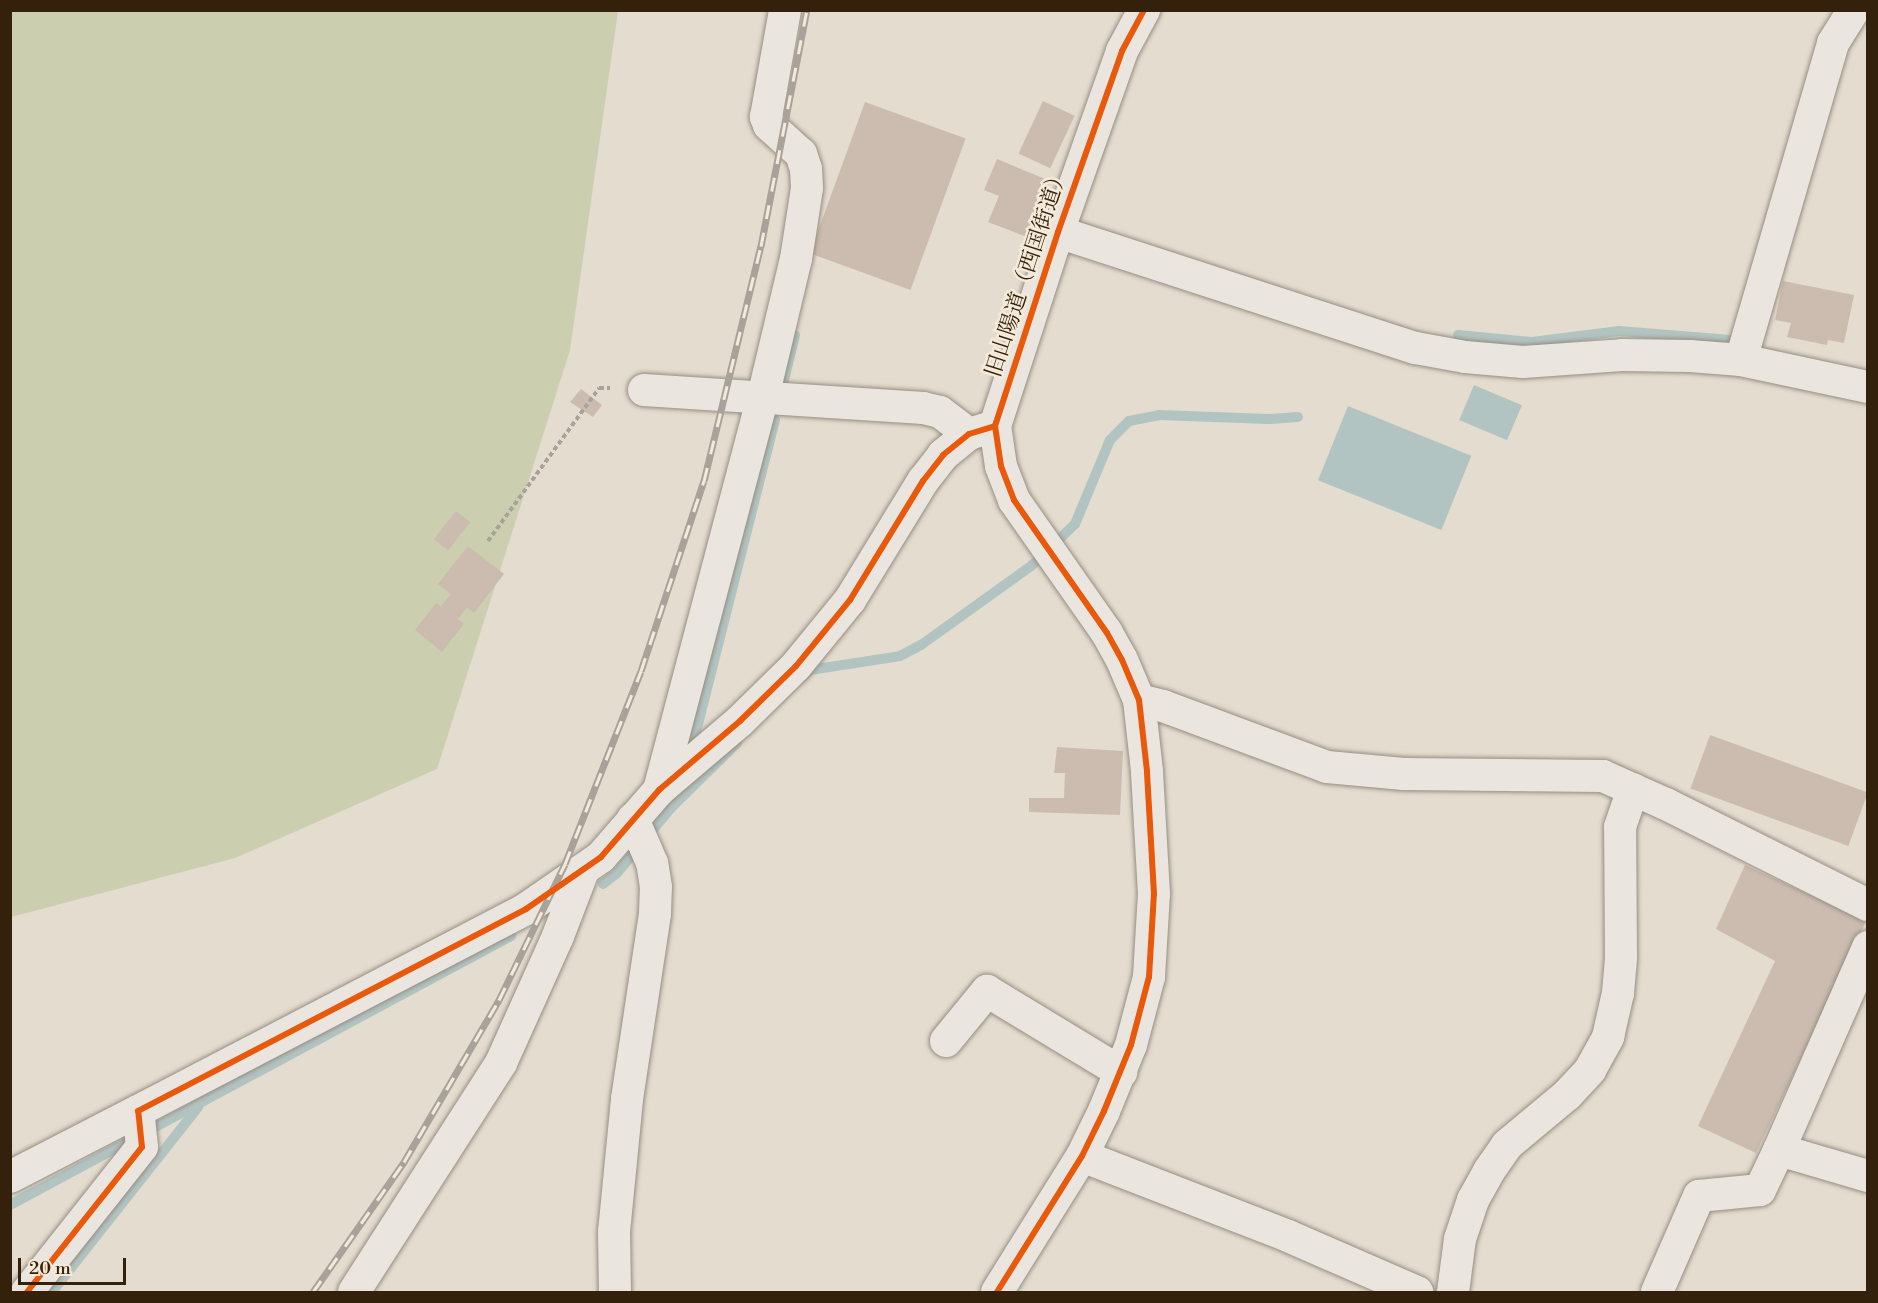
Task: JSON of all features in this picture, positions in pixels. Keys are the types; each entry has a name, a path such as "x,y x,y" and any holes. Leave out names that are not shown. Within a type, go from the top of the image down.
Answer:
{"street":[{"path":"10,1177 140,1127 526,909 601,857 639,834 658,790 764,397 796,259 807,188 806,169 801,154 768,125 766,117 785,10"},
{"name":"旧山陽道（西国街道）","path":"1139,700 1122,660 1107,633 1014,500 1001,466 982,430 1058,232 1122,51 1144,10"},
{"path":"1741,360 1833,43 1854,10"},
{"path":"1058,232 1416,348 1465,357 1523,362 1622,355 1741,360 1868,387"},
{"path":"644,390 923,408 940,412 982,430"},
{"path":"658,790 740,721 796,666 850,600 923,481 943,455 982,430"},
{"path":"997,1293 1082,1156 1121,1072 1142,1010 1149,977 1154,894 1148,771 1139,700 1163,706 1327,766 1404,774 1603,776 1868,906"},
{"path":"1453,1293 1460,1239 1473,1200 1490,1171 1507,1145 1567,1095 1590,1070 1608,1037 1618,993 1621,957 1620,827 1633,789"},
{"path":"615,1293 614,1232 627,1099 655,913 656,887 639,834"},
{"path":"354,1293 501,1063 558,936 583,871"},
{"path":"1658,1293 1699,1196 1760,1190 1868,947"},
{"path":"946,1041 987,991 1121,1072"},
{"path":"27,1293 140,1127"},
{"path":"1779,1150 1868,1176"},
{"path":"1082,1156 1288,1236 1365,1282 1418,1293"}],"path":[{"path":"488,541 593,395"}],"green space":[{"path":"11,11 618,11 570,350 437,769 235,858 11,917"}],"shaded area":[{"path":"1474,385 1522,405 1507,440 1459,420"},
{"path":"1348,406 1471,456 1441,530 1318,480"}],"building":[{"path":"1043,101 1075,116 1050,168 1018,154"},
{"path":"865,102 966,139 910,290 810,253"},
{"path":"997,159 1050,181 1027,237 988,222 999,196 984,190"},
{"path":"1783,281 1854,295 1844,343 1828,340 1827,345 1787,337 1791,323 1775,320"},
{"path":"581,389 602,405 593,417 570,402"},
{"path":"456,511 470,522 448,550 434,539"},
{"path":"468,546 504,574 474,613 467,607 458,619 464,624 442,652 415,630 436,603 441,606 451,594 438,584"},
{"path":"1710,735 1868,792 1848,846 1691,789"},
{"path":"1057,747 1123,751 1120,815 1029,812 1029,798 1064,798 1065,773 1054,773"},
{"path":"1745,865 1866,921 1756,1153 1698,1126 1775,961 1716,929"}],"waterway":[{"path":"1458,335 1532,342 1619,331 1731,340"},
{"path":"783,384 795,335"},
{"path":"803,677 810,670 900,656 921,645 1031,566 1075,524 1110,440 1129,421 1159,415 1269,419 1298,417"},
{"path":"695,736 775,420"},
{"path":"603,884 617,873 671,808 737,743"},
{"path":"10,1205 511,936"},
{"path":"52,1292 198,1107"}],"railway":[{"path":"313,1292 404,1162 499,1000 565,864 641,671 704,481 761,246 807,10"}],"cycle path":[{"path":"997,1292 1082,1156 1104,1111 1131,1045 1149,977 1154,894 1147,771 1139,700 1122,660 1107,633 1014,500 1001,466 995,426 1058,232 1122,51 1144,10"},
{"path":"27,1292 142,1147 138,1111 526,909 601,857 659,790 740,721 796,666 850,600 923,481 943,455 969,434 995,426"}]}
